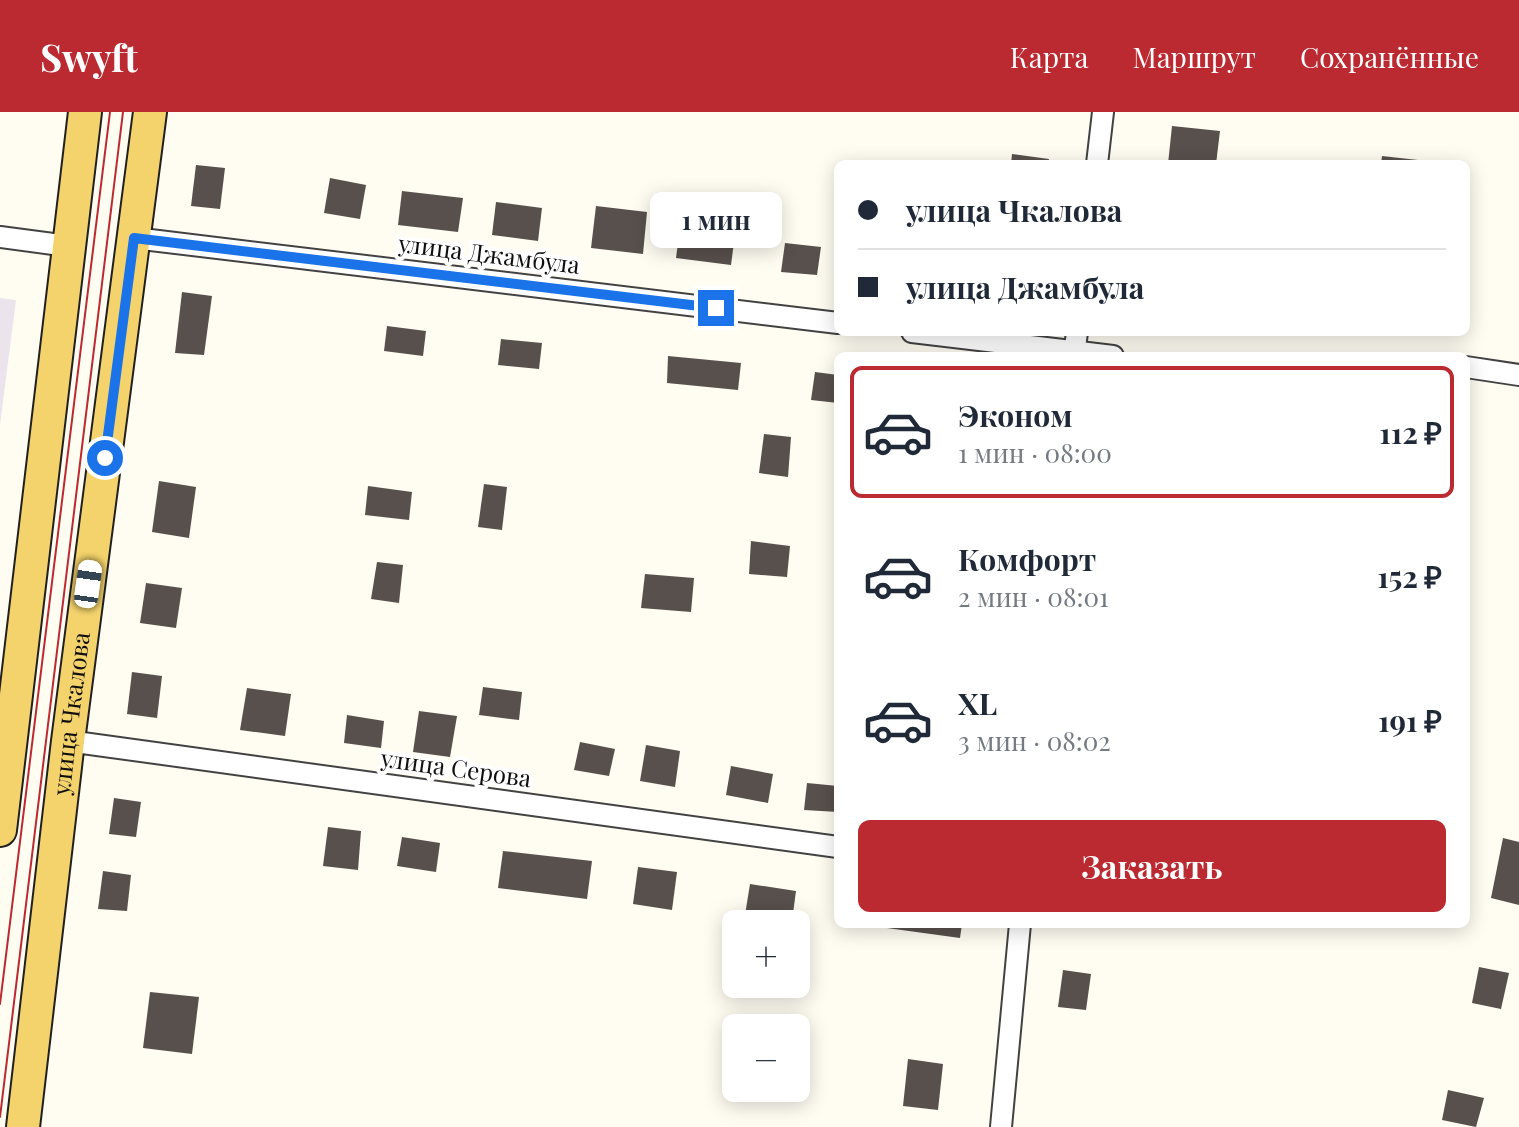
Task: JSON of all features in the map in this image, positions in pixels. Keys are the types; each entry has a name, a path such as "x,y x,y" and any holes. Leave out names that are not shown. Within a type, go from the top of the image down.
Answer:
{"main road":[{"path":"0,830 85,112"},
{"name":"улица Чкалова","path":"23,1127 68,741 150,112"}],"street":[{"path":"1097,160 1103,112"},
{"path":"0,237 68,246"},
{"name":"улица Джамбула","path":"134,238 834,323"},
{"path":"955,336 1075,347 1096,352"},
{"path":"1470,368 1519,375"},
{"name":"улица Серова","path":"68,741 834,846"},
{"path":"1001,1127 1020,928"}],"shaded area":[{"path":"0,298 16,300 0,425"}],"building":[{"path":"1172,126 1220,131 1216,160 1168,160"},
{"path":"1012,154 1049,159 1049,160 1011,160"},
{"path":"1382,156 1418,160 1382,160"},
{"path":"196,165 225,168 220,209 191,206"},
{"path":"330,178 366,185 360,219 324,213"},
{"path":"402,191 463,198 458,232 398,225"},
{"path":"496,202 542,208 538,241 492,235"},
{"path":"596,206 647,212 643,254 591,248"},
{"path":"681,220 736,227 731,265 676,258"},
{"path":"785,243 821,247 817,275 781,272"},
{"path":"182,292 212,296 204,355 175,353"},
{"path":"387,326 426,331 423,356 384,351"},
{"path":"501,339 542,343 539,369 498,365"},
{"path":"668,356 741,363 738,390 667,383"},
{"path":"815,372 834,374 834,403 811,400"},
{"path":"764,434 791,437 788,477 759,473"},
{"path":"159,481 196,487 189,538 152,532"},
{"path":"484,484 507,487 502,530 478,527"},
{"path":"368,486 412,492 409,520 365,515"},
{"path":"751,541 790,546 787,577 749,574"},
{"path":"377,562 403,565 399,603 371,599"},
{"path":"645,574 694,578 691,612 641,608"},
{"path":"146,583 182,588 176,628 140,623"},
{"path":"132,672 162,676 157,718 127,714"},
{"path":"483,687 522,692 519,720 479,715"},
{"path":"247,688 291,694 285,736 240,730"},
{"path":"419,711 457,716 450,757 413,752"},
{"path":"347,715 384,721 381,748 344,743"},
{"path":"580,742 615,749 609,776 574,770"},
{"path":"646,745 680,751 675,787 640,781"},
{"path":"731,766 773,774 768,803 726,795"},
{"path":"807,783 834,786 834,812 804,810"},
{"path":"114,798 141,802 136,837 109,834"},
{"path":"328,827 361,831 358,870 323,866"},
{"path":"402,837 440,843 436,872 397,866"},
{"path":"1503,838 1519,842 1519,905 1491,898"},
{"path":"503,851 592,861 587,899 498,888"},
{"path":"638,867 677,872 672,910 633,904"},
{"path":"103,871 131,875 127,911 98,909"},
{"path":"750,884 796,891 793,910 746,910"},
{"path":"887,928 961,928 960,938"},
{"path":"1479,967 1509,973 1501,1009 1472,1003"},
{"path":"1063,970 1091,974 1086,1010 1058,1007"},
{"path":"150,992 199,997 192,1054 143,1048"},
{"path":"908,1059 943,1064 938,1110 903,1106"},
{"path":"1448,1090 1484,1098 1476,1127 1442,1120"}],"tram line":[{"path":"0,1004 110,112"},
{"path":"0,1117 123,112"}],"route":[{"path":"105,458 134,238 716,308"}]}
